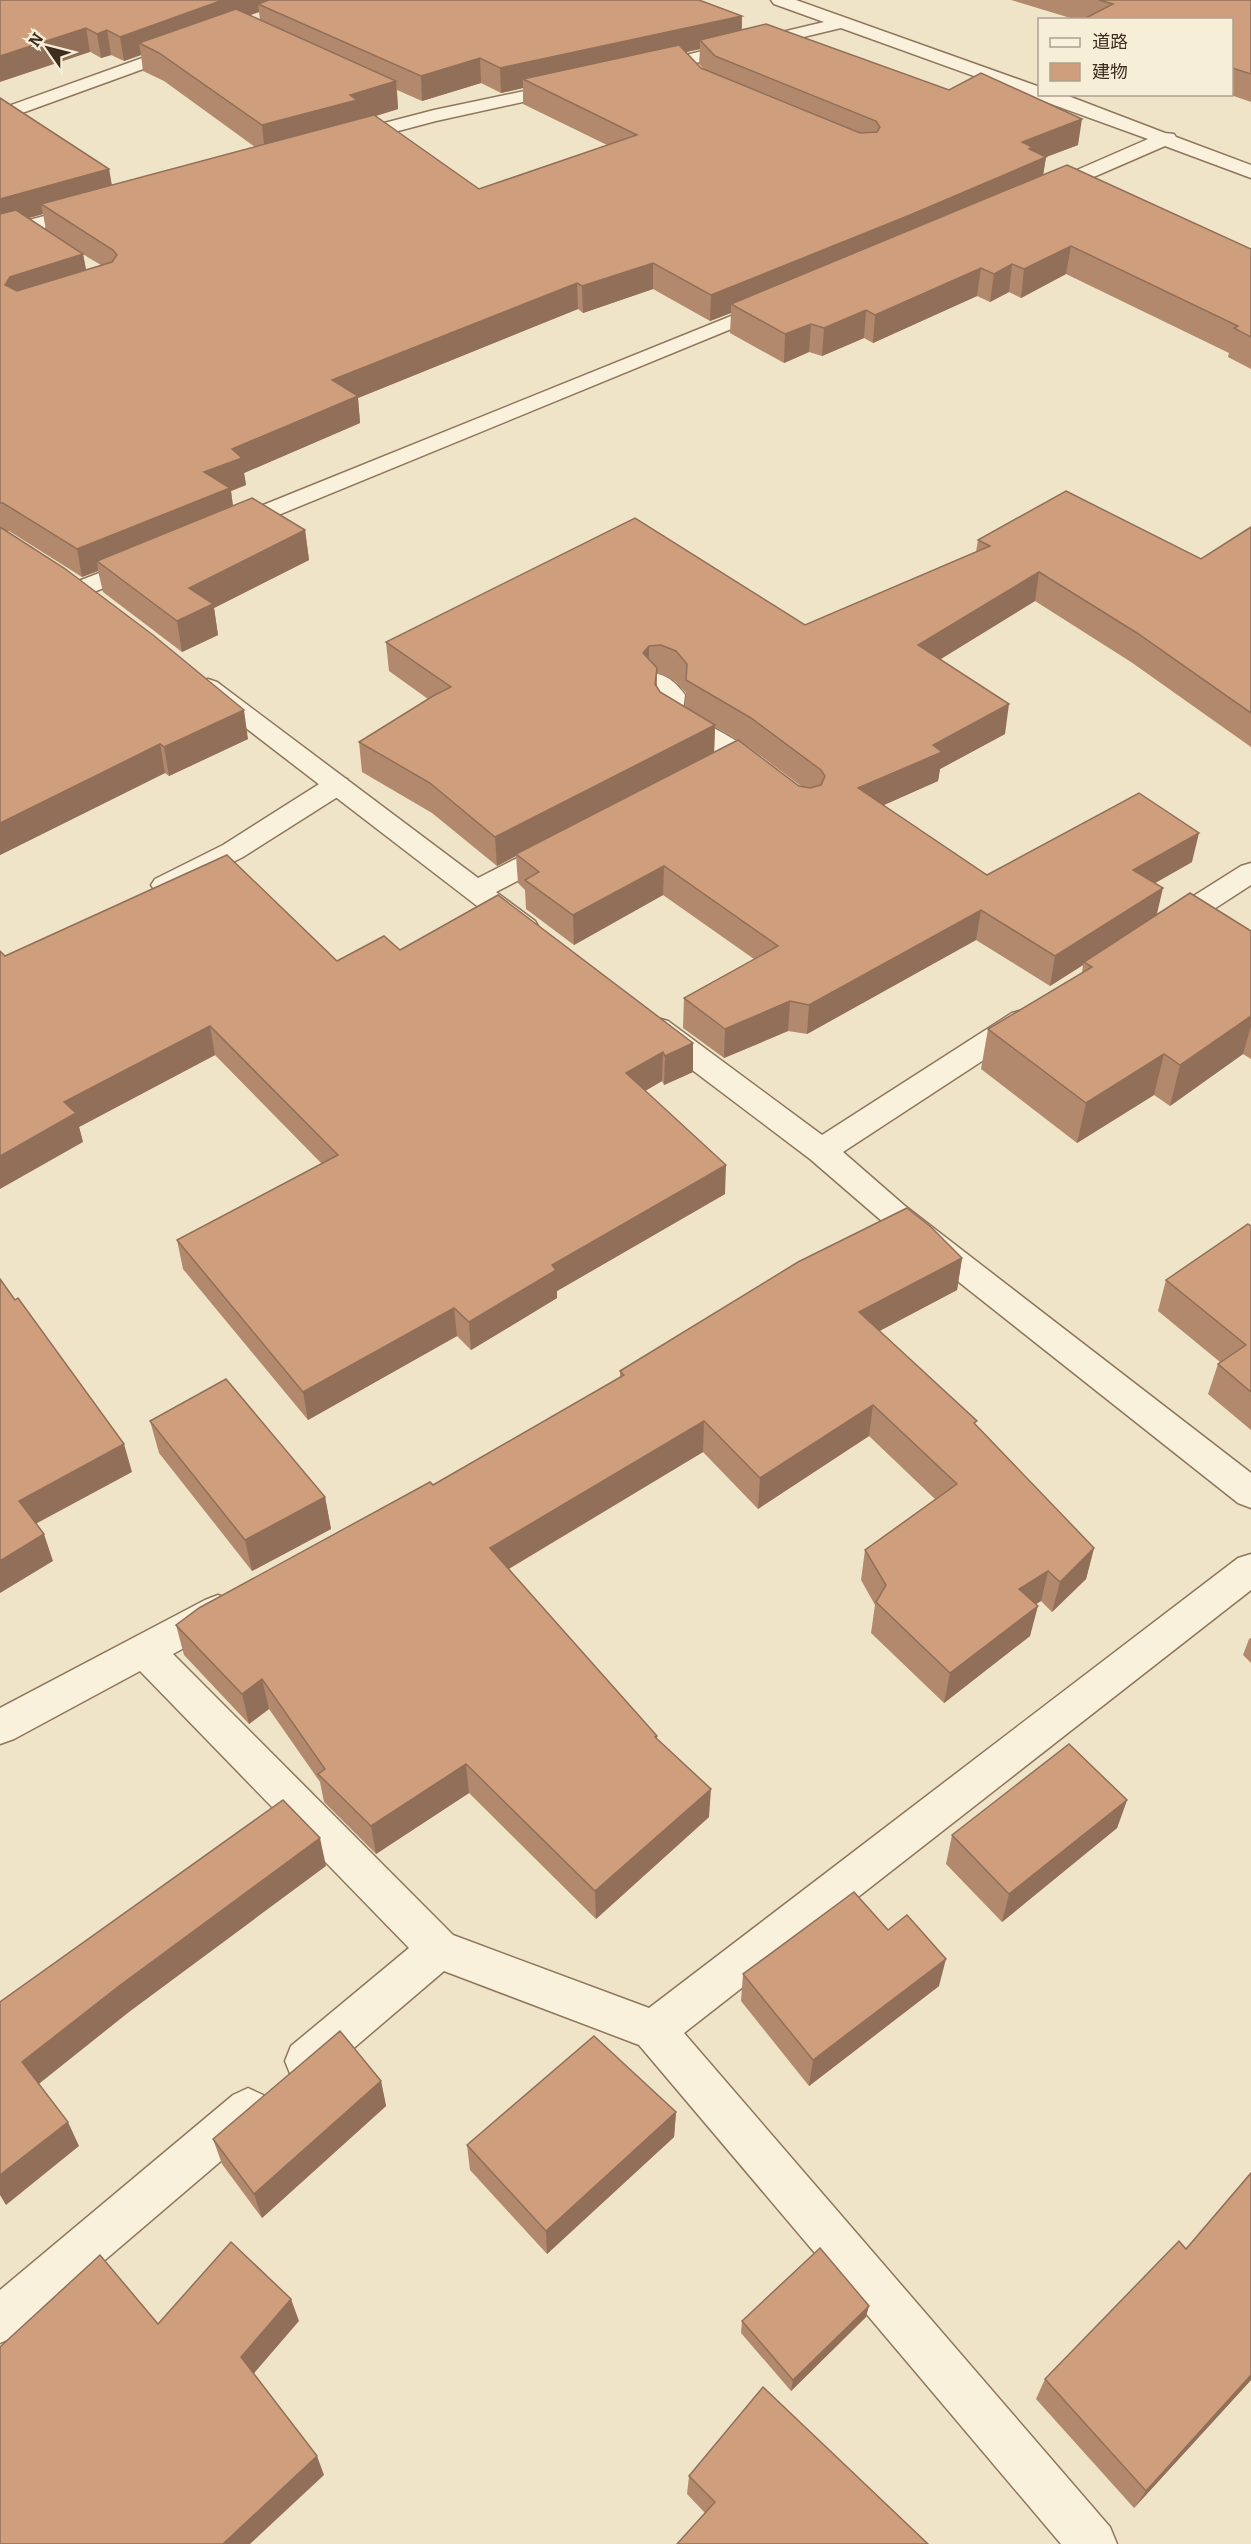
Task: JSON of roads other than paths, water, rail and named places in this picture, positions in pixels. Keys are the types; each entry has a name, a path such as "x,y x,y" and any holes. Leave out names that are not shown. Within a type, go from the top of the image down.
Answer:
{"street":[{"path":"780,0 1038,92"},
{"path":"633,73 844,22"},
{"path":"0,115 197,44"},
{"path":"683,61 699,78"},
{"path":"333,143 434,116 590,82"},
{"path":"1051,96 1167,138 1251,172"},
{"path":"413,106 434,116"},
{"path":"1023,201 1167,138"},
{"path":"0,234 102,206"},
{"path":"24,227 43,239"},
{"path":"213,534 796,296"},
{"path":"109,610 70,582 158,557"},
{"path":"185,669 550,947"},
{"path":"658,682 672,695 670,714 728,761 782,788"},
{"path":"138,899 234,851 337,785"},
{"path":"476,891 581,837"},
{"path":"1141,943 1251,872"},
{"path":"821,1151 1041,1008"},
{"path":"634,1010 821,1151 894,1214 1251,1493"},
{"path":"864,1232 894,1214"},
{"path":"654,2030 1251,1569"},
{"path":"0,1727 249,1594"},
{"path":"145,1651 439,1949 654,2030 1093,2544"},
{"path":"0,2320 439,1949"}]}
